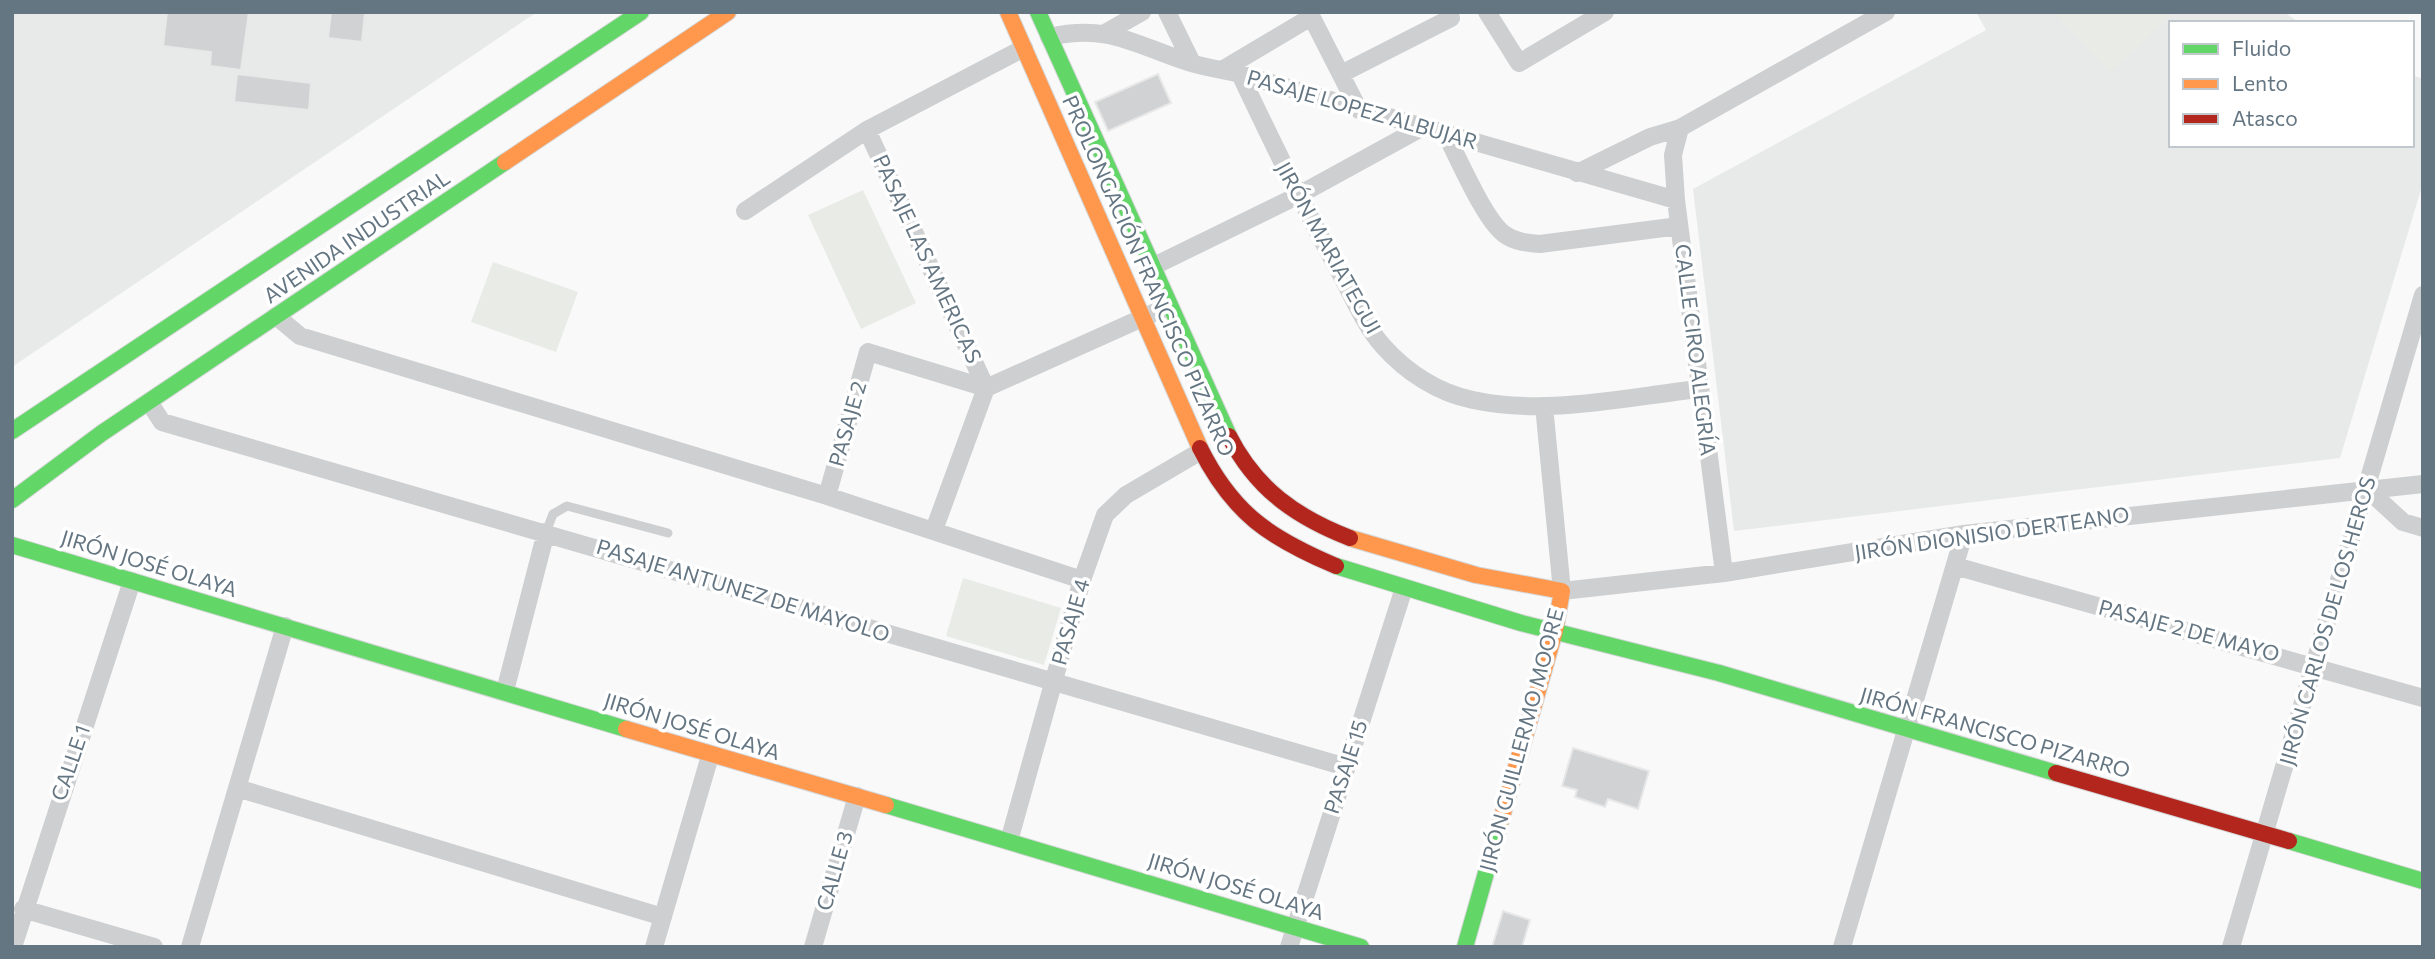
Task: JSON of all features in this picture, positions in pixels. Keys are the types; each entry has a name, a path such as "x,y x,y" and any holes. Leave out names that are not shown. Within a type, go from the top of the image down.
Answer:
{"main road":[{"name":"AVENIDA INDUSTRIAL","path":"12,431 641,12"},
{"name":"AVENIDA INDUSTRIAL","path":"12,500 149,402 728,12"},
{"name":"PROLONGACIÓN FRANCISCO PIZARRO","path":"1008,12 1200,451 1233,499 1256,523 1287,545 1343,569 1555,631"},
{"name":"PROLONGACIÓN FRANCISCO PIZARRO","path":"1038,12 1241,461 1260,485 1280,503 1353,540 1516,586 1562,591"},
{"name":"JIRÓN JOSÉ OLAYA","path":"12,545 505,691 710,756 857,796 1361,947"},
{"name":"JIRÓN GUILLERMO MOORE","path":"1465,947 1555,631 1562,591"},
{"name":"JIRÓN FRANCISCO PIZARRO","path":"1555,631 1719,673 2423,881"}],"street":[{"path":"1105,33 1142,12"},
{"path":"1167,12 1192,64"},
{"path":"1487,12 1519,63 1605,12"},
{"path":"1577,173 1650,137 1680,128 1886,12"},
{"path":"1231,72 1310,14 1359,110"},
{"path":"1341,74 1451,18"},
{"name":"PASAJE LOPEZ ALBUJAR","path":"1049,37 1072,32 1105,33 1131,39 1192,64 1231,72 1676,200"},
{"path":"745,211 867,130 1024,47"},
{"name":"JIRÓN MARIATEGUI","path":"1231,72 1367,323 1381,345 1408,371 1470,400 1506,405 1544,406 1699,389"},
{"path":"1152,267 1297,196 1421,128"},
{"name":"CALLE CIRO ALEGRÍA","path":"1680,128 1673,155 1676,200 1724,573"},
{"name":"PASAJE LAS AMERICAS","path":"867,130 986,388"},
{"path":"1446,135 1492,220 1504,234 1520,242 1540,244 1679,226"},
{"name":"JIRÓN CARLOS DE LOS HEROS","path":"2231,947 2267,834 2423,295"},
{"path":"934,530 986,388 1169,306"},
{"path":"276,316 300,336 827,496 1082,580"},
{"name":"PASAJE 2","path":"827,496 868,352 986,388"},
{"name":"PASAJE ANTUNEZ DE MAYOLO","path":"149,402 162,422 1346,767"},
{"name":"JIRÓN GUILLERMO MOORE","path":"1544,406 1562,591"},
{"name":"PASAJE 4","path":"1009,841 1082,580 1105,515 1113,504 1200,451"},
{"name":"JIRÓN DIONISIO DERTEANO","path":"1562,591 1724,573 1964,534 2423,484"},
{"path":"2367,489 2403,522 2423,527"},
{"path":"505,691 546,533"},
{"path":"1842,947 1909,731 1964,534"},
{"name":"PASAJE 2 DE MAYO","path":"1955,566 2423,698"},
{"name":"CALLE 1","path":"13,939 132,581"},
{"name":"PASAJE 15","path":"1289,947 1404,588"},
{"path":"190,947 285,626"},
{"path":"654,947 710,756"},
{"path":"237,788 663,917"},
{"name":"CALLE 3","path":"813,947 857,796"},
{"path":"23,909 154,947"}],"lane":[{"path":"546,533 553,514 567,506 668,533"}],"shaded area":[{"path":"12,12 537,12 12,367"},
{"path":"1976,12 2284,12 2297,21 2169,21 2169,147 2414,147 2414,76 2423,79 2423,183 2340,458 1734,531 1693,189 1986,30"},
{"path":"2054,12 2176,12 2110,72"},
{"path":"863,190 916,303 861,329 808,215"},
{"path":"493,262 578,292 556,352 471,322"},
{"path":"963,578 1061,608 1044,665 946,636"}],"building":[{"path":"167,12 249,12 241,70 210,66 211,52 163,46"},
{"path":"331,12 365,12 362,42 328,38"},
{"path":"237,74 311,83 309,110 234,102"},
{"path":"1158,74 1171,103 1108,131 1095,102"},
{"path":"1573,748 1649,771 1638,809 1608,799 1605,807 1575,797 1577,790 1562,786"},
{"path":"1503,911 1530,920 1522,947 1492,947"}],"traffic: fast":[{"path":"12,431 641,12"},
{"path":"1038,12 1229,436"},
{"path":"12,500 102,433 505,162"},
{"path":"12,545 626,729"},
{"path":"1336,566 1521,623 1719,673 2056,773"},
{"path":"886,805 1361,947"},
{"path":"1465,947 1501,820"},
{"path":"2289,841 2423,881"}],"traffic: slow":[{"path":"505,162 728,12"},
{"path":"1008,12 1200,448"},
{"path":"1350,538 1476,575 1562,591 1555,631 1501,820"},
{"path":"626,729 886,805"}],"traffic: jam":[{"path":"1229,436 1252,471 1279,499 1312,521 1350,538"},
{"path":"1200,448 1226,490 1256,521 1292,545 1336,566"},
{"path":"2056,773 2289,841"}]}
